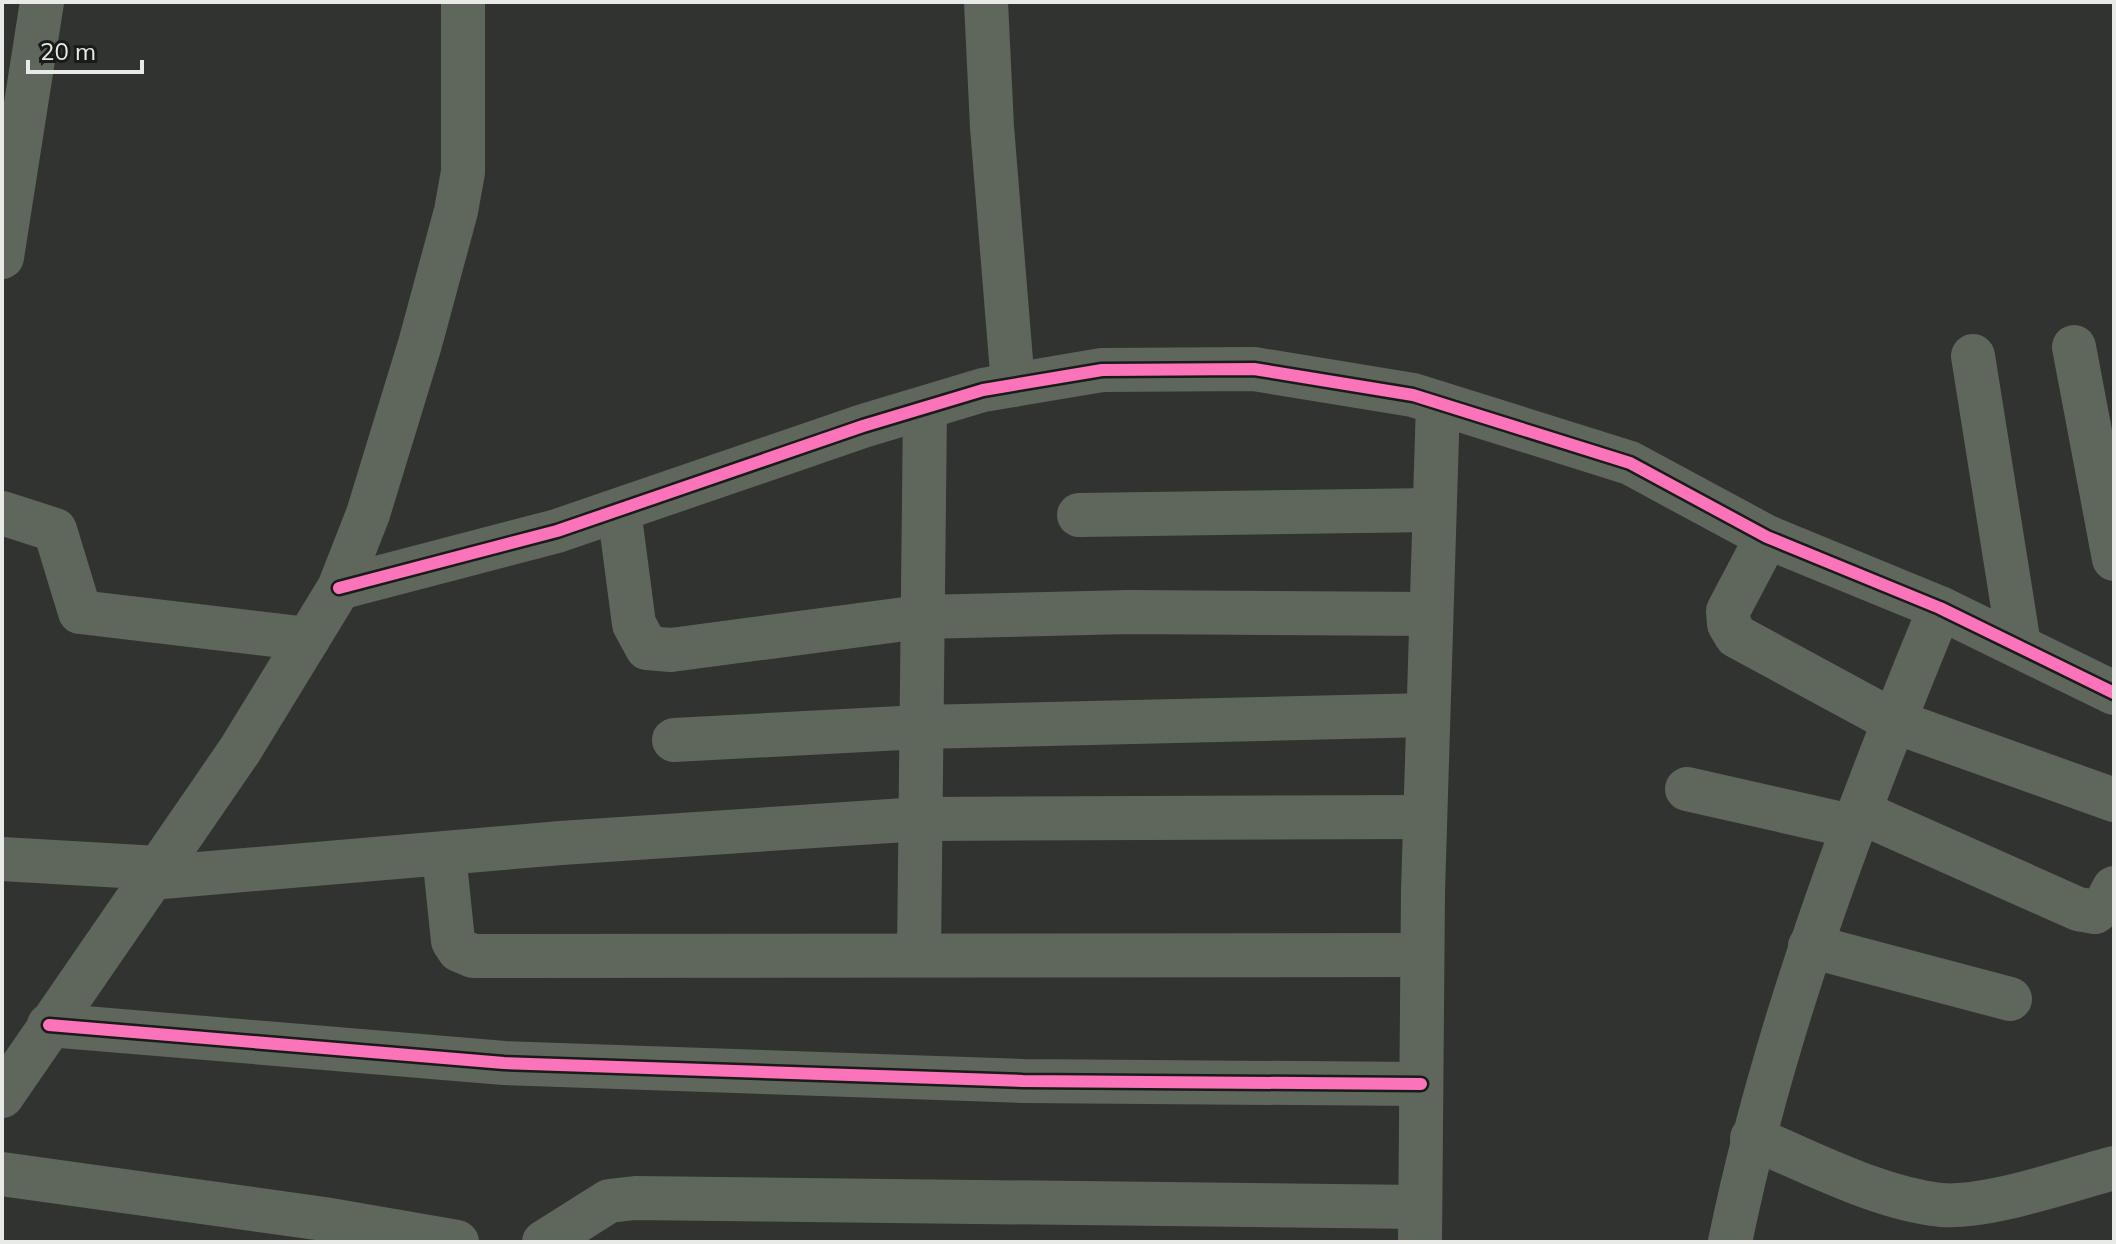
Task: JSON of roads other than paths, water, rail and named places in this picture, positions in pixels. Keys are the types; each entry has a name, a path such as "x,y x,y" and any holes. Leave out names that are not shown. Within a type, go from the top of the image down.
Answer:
{"street":[{"path":"2,257 42,2"},
{"path":"2,1096 240,750 339,588 368,514 456,211 463,172 463,2"},
{"path":"986,2 992,127 1013,385"},
{"path":"2074,347 2114,559"},
{"path":"1973,356 2019,645"},
{"path":"339,588 557,531 925,408 1013,385 1102,370 1254,369 1413,395 1630,463 1767,537 1940,608 2114,693"},
{"path":"544,1242 609,1201 635,1198 1420,1225 1425,817 1438,403"},
{"path":"919,955 920,617 925,408"},
{"path":"619,510 634,624 647,648 671,650 920,617 1128,612 1431,614"},
{"path":"1079,515 1434,510"},
{"path":"2,513 55,530 80,612 308,639"},
{"path":"1767,537 1728,611 1729,624 1736,636 1893,721 2114,800"},
{"path":"1730,1242 1752,1138 1810,946 1893,721 1940,608"},
{"path":"674,740 920,727 1428,715"},
{"path":"1687,789 1857,820 2078,909 2095,912 2106,903 2114,888"},
{"path":"2,859 154,873 920,819 1425,817"},
{"path":"444,854 453,941 459,950 473,956 1422,955"},
{"path":"1810,946 2010,999"},
{"path":"49,1025 504,1063 1023,1081 1421,1084"},
{"path":"1752,1138 1893,1194 1943,1205 1996,1199 2114,1168"},
{"path":"2,1174 324,1219 457,1242"}]}
